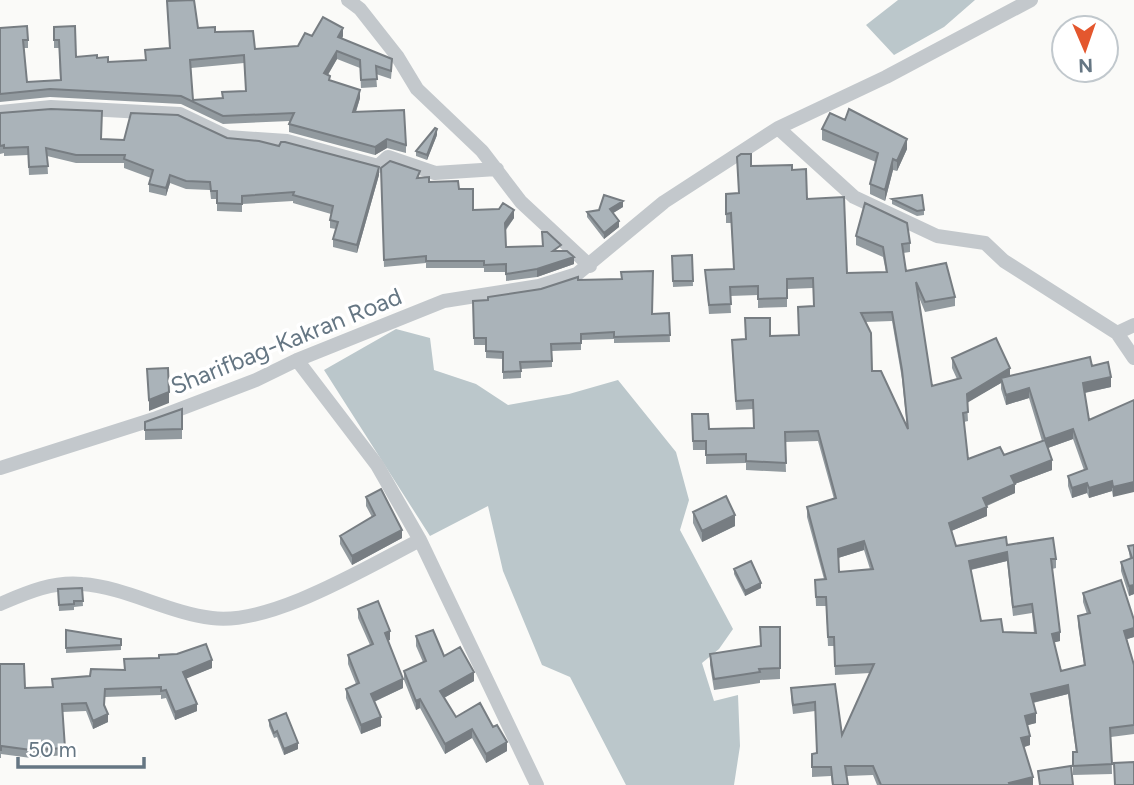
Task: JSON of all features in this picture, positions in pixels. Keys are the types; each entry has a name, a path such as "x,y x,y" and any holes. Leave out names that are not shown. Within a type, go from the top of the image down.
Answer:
{"street":[{"path":"348,0 360,9 397,56 417,89 497,169 521,202 590,265"},
{"name":"Sharifbag-Kakran Road","path":"0,468 154,419 256,380 297,360 444,301 539,286 577,274 664,202 778,128 886,77 1031,0"},
{"path":"0,112 51,107 180,114 228,137 287,141 378,166 388,157 435,173 497,169"},
{"path":"778,128 854,197 943,238 977,239 985,243 1004,261 1117,333 1134,358"},
{"path":"1117,333 1134,325"},
{"path":"297,360 377,466 420,540 537,785"},
{"path":"0,604 32,589 82,584 212,618 253,617 354,574 420,540"}],"shaded area":[{"path":"898,0 975,0 944,27 894,55 866,25"},
{"path":"396,329 430,338 434,370 476,384 508,405 569,394 618,380 676,452 689,500 680,530 733,629 719,649 702,663 714,701 738,695 740,746 734,785 626,785 570,677 542,665 503,571 488,506 430,536 324,370"}],"building":[{"path":"194,0 198,28 215,27 215,32 253,31 255,49 298,46 305,33 312,36 323,17 343,28 338,37 392,59 391,71 376,66 377,79 361,80 360,60 337,51 324,73 330,76 329,80 360,90 353,112 404,110 406,145 387,139 375,147 289,124 294,113 223,116 181,96 50,89 0,94 0,28 27,26 28,40 23,40 27,82 61,80 59,40 54,40 54,27 75,26 76,57 97,55 97,58 108,57 108,62 146,60 145,50 170,48 167,1","holes":["244,55 246,91 222,92 223,98 193,100 190,60"]},
{"path":"51,109 102,111 101,139 124,140 131,113 178,115 227,138 279,146 281,142 285,142 379,167 357,245 333,239 338,222 330,220 333,206 293,195 294,192 242,196 242,204 217,203 217,191 211,191 210,182 186,181 170,175 166,188 149,184 153,170 124,159 125,155 76,155 46,148 48,166 29,167 28,147 0,146 0,113"},
{"path":"849,109 907,139 897,161 893,159 885,190 870,184 878,153 822,129 830,113 845,120"},
{"path":"435,128 437,129 427,155 416,151"},
{"path":"751,154 751,166 792,165 792,170 806,169 807,199 844,197 847,273 887,272 883,247 856,236 865,203 907,223 910,243 902,244 906,271 946,263 955,297 925,302 916,282 932,386 961,378 952,358 996,338 1010,368 967,394 968,412 963,413 968,459 1000,447 1004,455 1045,440 1052,460 1011,476 1015,484 983,498 987,507 949,523 956,546 1006,537 1007,545 1053,538 1056,559 1051,559 1060,632 1052,634 1061,671 1085,665 1078,616 1090,613 1083,593 1121,580 1134,620 1134,628 1124,631 1134,665 1134,725 1110,728 1112,764 1073,766 1073,752 1077,752 1068,685 1031,694 1036,713 1025,716 1030,736 1021,738 1033,777 1009,783 1010,785 881,785 873,766 845,766 848,785 833,785 831,767 812,767 812,754 817,753 815,702 793,705 791,688 835,684 842,735 874,664 835,666 834,637 828,637 826,597 816,597 815,580 826,579 807,507 836,498 818,431 785,432 786,463 746,461 746,454 706,455 706,441 693,441 692,414 708,414 709,429 754,428 753,400 736,401 732,340 746,339 745,318 770,318 770,336 799,335 798,307 814,306 813,278 787,279 787,298 758,299 758,286 730,287 731,304 709,305 705,270 734,269 731,213 726,214 726,194 739,193 737,157","holes":["892,312 902,370 908,429 881,371 872,371 871,333 861,313","864,541 873,569 839,572 838,549","1007,552 1013,607 1032,604 1036,633 1003,632 1001,619 981,621 969,561"]},
{"path":"390,161 420,171 417,178 429,177 429,182 458,181 459,189 473,189 473,210 499,209 503,203 514,210 505,223 506,247 543,246 542,232 547,232 561,245 553,251 567,251 574,257 537,269 506,274 506,264 484,265 484,261 426,261 426,256 384,260 381,168"},
{"path":"604,195 623,201 610,209 619,221 604,233 587,212 599,210"},
{"path":"922,195 924,210 917,211 892,199"},
{"path":"692,255 693,281 673,281 672,256"},
{"path":"653,271 652,314 669,313 670,335 614,337 614,332 581,334 581,343 551,344 552,361 520,362 521,371 503,372 503,352 486,351 486,338 474,338 473,301 541,289 578,277 578,280 622,279 621,272"},
{"path":"1090,357 1092,366 1108,362 1111,377 1083,383 1089,420 1134,400 1134,482 1113,487 1112,481 1089,488 1087,483 1072,488 1068,476 1087,469 1073,429 1045,439 1029,388 1006,395 1001,378"},
{"path":"168,368 169,392 149,400 147,369"},
{"path":"182,409 182,429 145,430 145,422"},
{"path":"381,489 402,530 352,556 340,536 375,515 366,497"},
{"path":"726,496 735,515 702,531 693,512"},
{"path":"1134,545 1134,585 1129,586 1121,562 1132,558 1128,546"},
{"path":"751,561 761,583 745,591 734,569"},
{"path":"82,588 83,601 59,605 58,589"},
{"path":"378,601 390,631 385,633 403,679 371,694 381,717 361,725 346,689 359,683 348,655 373,644 358,609"},
{"path":"760,627 780,627 780,668 759,669 760,672 714,679 710,654 761,646"},
{"path":"66,630 121,639 121,645 66,648"},
{"path":"433,630 444,656 460,647 474,672 440,691 456,717 480,703 493,727 497,725 507,742 486,754 472,729 445,744 420,699 416,701 404,671 426,661 416,636"},
{"path":"206,644 212,660 183,672 197,704 175,712 166,690 161,691 161,687 105,689 104,705 108,714 93,721 86,703 62,704 65,748 31,750 1,746 0,750 0,664 24,664 25,688 53,687 52,679 90,676 91,669 125,670 124,659 159,658 159,655 177,654"},
{"path":"286,713 298,743 284,749 269,720"},
{"path":"1134,762 1134,785 1115,785 1114,763"},
{"path":"1071,766 1073,785 1040,785 1038,771"}]}
